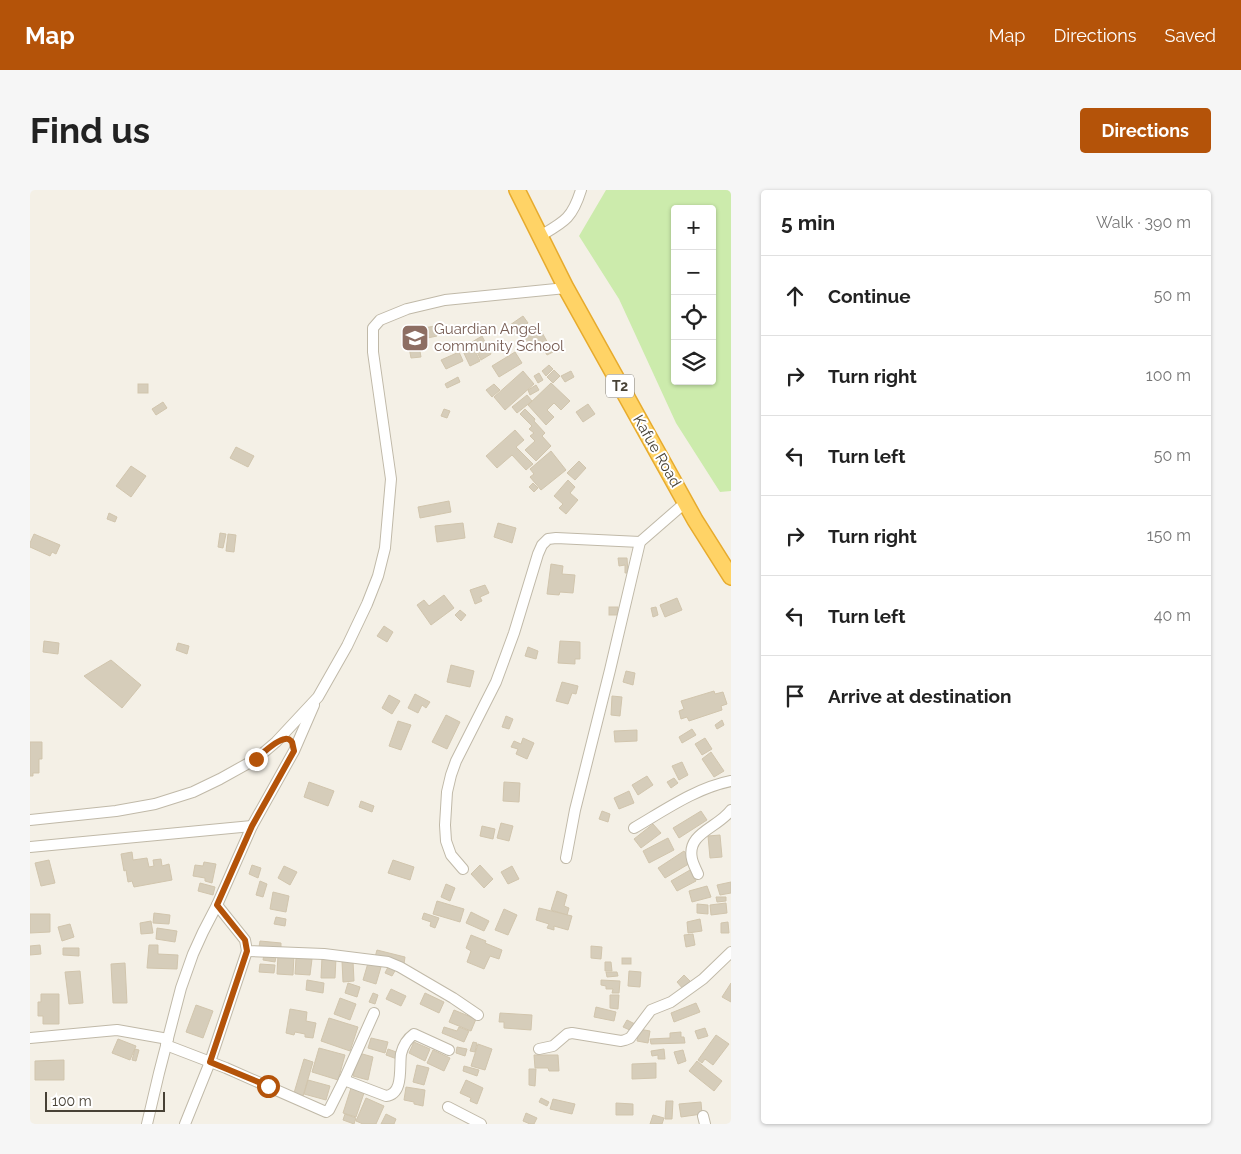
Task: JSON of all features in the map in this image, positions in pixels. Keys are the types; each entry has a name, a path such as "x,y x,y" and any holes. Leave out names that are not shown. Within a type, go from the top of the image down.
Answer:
{"highway":[{"name":"Kafue Road","path":"517,190 566,288 695,520 731,576"}],"street":[{"path":"540,236 562,223 572,212 578,200 580,190"},
{"path":"147,1124 181,988 193,954 252,826 294,751 318,697 347,646 378,576 385,548 391,479 374,361 373,328 380,320 407,308 445,300 566,288"},
{"path":"566,858 575,810 640,542 686,502"},
{"path":"463,869 451,855 446,842 447,792 451,775 456,761 496,682 542,545 548,539 556,538 640,542"},
{"path":"30,820 116,811 155,804 194,792 256,759 276,742 318,697"},
{"path":"276,742 289,739 292,742 294,751"},
{"path":"634,828 695,794 731,781"},
{"path":"698,874 692,860 691,850 693,842 724,818 731,810"},
{"path":"30,847 252,826"},
{"path":"185,1124 210,1062 247,951 245,940 217,905"},
{"path":"247,951 324,954 388,962 453,998 478,1015"},
{"path":"539,1049 552,1046 567,1034 572,1033 621,1041 630,1038 651,1010 671,1002 703,979 731,952"},
{"path":"30,1038 118,1030 167,1042 326,1112 329,1110 344,1080 374,1013"},
{"path":"344,1080 389,1096 393,1094 399,1082 401,1053 409,1037 414,1034 449,1050"},
{"path":"448,1107 481,1124"}],"green space":[{"path":"606,190 731,190 731,491 720,492 676,423 619,299 579,236"}],"building":[{"path":"523,316 528,323 514,332 510,325"},
{"path":"435,326 437,336 418,340 421,357 411,358 406,331"},
{"path":"540,329 553,352 547,355 540,343 527,350 521,340"},
{"path":"482,336 491,354 481,360 472,342"},
{"path":"471,343 480,361 470,366 461,347"},
{"path":"459,352 463,361 446,369 441,360"},
{"path":"515,352 522,363 499,377 492,366"},
{"path":"549,365 553,369 546,376 542,371"},
{"path":"554,370 560,376 553,383 547,377"},
{"path":"523,371 534,384 505,410 494,397"},
{"path":"571,371 574,377 565,382 561,376"},
{"path":"539,373 543,380 538,383 534,376"},
{"path":"458,377 460,382 447,388 445,384"},
{"path":"551,383 570,401 561,410 554,403 547,410 554,417 546,425 528,405"},
{"path":"138,384 148,384 148,393 138,393"},
{"path":"494,384 500,390 492,397 486,390"},
{"path":"536,385 539,390 530,395 528,390"},
{"path":"527,395 532,401 517,413 512,407"},
{"path":"163,402 167,408 156,415 152,409"},
{"path":"588,404 595,414 583,422 576,412"},
{"path":"444,409 450,411 447,418 441,416"},
{"path":"525,409 545,433 542,436 551,446 536,461 525,450 535,441 530,436 534,433 529,429 532,426 520,414"},
{"path":"515,430 524,440 516,447 533,464 526,470 512,455 497,468 486,456"},
{"path":"236,447 254,456 248,467 230,458"},
{"path":"551,451 566,470 541,490 530,477 534,474 530,469"},
{"path":"579,461 586,468 575,480 567,473"},
{"path":"131,466 146,476 131,497 116,486"},
{"path":"568,480 575,487 570,493 578,500 566,514 559,508 563,504 554,496"},
{"path":"533,483 538,488 534,492 529,487"},
{"path":"449,501 451,512 420,518 418,507"},
{"path":"109,513 117,517 115,522 107,519"},
{"path":"463,523 465,538 437,542 435,526"},
{"path":"498,523 516,528 512,543 494,537"},
{"path":"220,533 226,534 223,548 218,547"},
{"path":"34,534 60,545 56,554 52,552 50,556 30,547"},
{"path":"228,534 236,535 234,552 226,551"},
{"path":"618,558 627,558 628,573 625,573 625,565 619,566"},
{"path":"551,564 563,566 562,574 575,575 573,593 547,594"},
{"path":"485,585 489,593 480,597 482,601 475,604 470,590"},
{"path":"444,595 454,608 431,625 417,605 424,600 429,606"},
{"path":"677,598 682,610 665,617 660,605"},
{"path":"609,607 618,607 618,615 609,615"},
{"path":"656,607 658,615 653,617 651,608"},
{"path":"460,610 466,615 461,621 455,615"},
{"path":"384,626 393,632 387,642 377,636"},
{"path":"44,641 59,643 58,654 43,652"},
{"path":"560,641 580,642 580,659 575,659 575,664 558,663"},
{"path":"178,643 189,646 187,654 176,650"},
{"path":"528,647 538,651 536,659 525,656"},
{"path":"111,660 141,685 122,708 84,676"},
{"path":"451,665 474,671 470,687 447,682"},
{"path":"626,671 635,673 633,685 623,682"},
{"path":"562,682 578,686 576,694 572,693 568,704 556,701"},
{"path":"714,691 715,694 723,692 727,704 721,706 722,710 689,721 687,717 681,719 679,711 684,709 681,701"},
{"path":"415,694 430,702 426,708 422,705 418,713 408,708"},
{"path":"389,695 400,701 392,714 382,708"},
{"path":"612,696 622,697 620,716 611,715"},
{"path":"446,715 460,722 447,749 432,742"},
{"path":"506,716 513,719 509,729 502,727"},
{"path":"722,720 724,725 717,729 715,725"},
{"path":"398,721 411,725 401,750 389,746"},
{"path":"692,729 696,735 682,743 679,737"},
{"path":"637,730 637,741 615,742 614,731"},
{"path":"523,738 534,743 527,759 516,754 518,749 511,747 514,741 521,744"},
{"path":"705,738 712,749 702,755 695,744"},
{"path":"30,742 42,742 42,759 39,759 39,773 33,773 33,776 30,776"},
{"path":"711,752 724,771 714,777 702,759"},
{"path":"682,762 688,775 679,780 672,766"},
{"path":"647,776 653,785 638,795 632,785"},
{"path":"674,778 678,783 671,788 667,782"},
{"path":"309,782 334,791 328,806 304,797"},
{"path":"504,782 520,783 519,802 503,801"},
{"path":"629,791 634,803 619,809 614,798"},
{"path":"361,801 374,806 372,812 359,807"},
{"path":"602,811 610,814 608,822 599,819"},
{"path":"701,811 707,820 679,838 673,828"},
{"path":"501,823 513,826 509,841 497,838"},
{"path":"653,824 661,833 641,848 634,839"},
{"path":"482,826 495,829 493,839 480,836"},
{"path":"720,835 722,857 710,858 708,836"},
{"path":"668,838 674,850 649,863 643,851"},
{"path":"684,851 692,862 665,878 658,868"},
{"path":"132,852 133,860 147,858 149,867 154,866 153,860 161,859 162,866 169,864 172,880 134,887 132,881 128,882 121,854"},
{"path":"49,860 55,883 41,886 35,863"},
{"path":"393,860 414,867 410,880 388,873"},
{"path":"204,862 216,864 212,883 205,881 205,878 193,876 195,865 203,866"},
{"path":"252,865 261,868 258,878 249,874"},
{"path":"480,865 493,879 484,888 471,874"},
{"path":"284,866 297,872 290,885 278,878"},
{"path":"512,866 519,879 508,884 501,872"},
{"path":"690,870 696,881 677,891 671,881"},
{"path":"260,881 267,884 263,897 256,895"},
{"path":"731,882 731,893 720,895 717,885"},
{"path":"200,883 215,887 213,895 198,891"},
{"path":"446,884 455,888 450,901 441,897"},
{"path":"707,886 711,897 692,902 689,891"},
{"path":"557,891 567,895 564,906 569,908 567,915 551,910"},
{"path":"273,892 289,896 286,912 270,909"},
{"path":"716,897 726,897 726,901 717,902"},
{"path":"437,901 464,909 460,922 433,914"},
{"path":"726,903 727,913 711,915 710,905"},
{"path":"697,904 708,905 708,914 697,913"},
{"path":"539,908 572,916 568,930 554,926 554,930 547,928 549,924 536,920"},
{"path":"504,909 517,915 508,935 495,930"},
{"path":"471,912 489,921 484,931 466,923"},
{"path":"154,913 170,915 169,924 153,923"},
{"path":"424,913 439,918 435,928 430,926 431,922 422,919"},
{"path":"30,914 50,914 50,932 30,933"},
{"path":"276,917 286,919 285,926 274,924"},
{"path":"700,919 702,931 688,933 687,922"},
{"path":"151,921 153,933 141,934 140,923"},
{"path":"728,922 729,933 721,933 721,923"},
{"path":"70,924 74,937 62,941 58,927"},
{"path":"157,928 177,931 175,942 156,939"},
{"path":"693,934 695,945 686,947 684,935"},
{"path":"471,935 502,950 499,959 490,956 484,969 467,962 471,951 466,948"},
{"path":"260,941 281,943 281,948 259,947"},
{"path":"40,945 41,954 30,955 30,946"},
{"path":"149,945 158,945 158,954 178,955 177,969 147,968"},
{"path":"591,946 602,947 601,959 591,958"},
{"path":"63,948 79,948 79,956 63,955"},
{"path":"377,950 405,957 404,964 375,957"},
{"path":"264,954 276,957 275,962 263,960"},
{"path":"278,954 294,955 293,975 277,974"},
{"path":"322,957 336,958 335,978 321,978"},
{"path":"296,958 312,959 310,975 295,974"},
{"path":"622,958 631,958 631,964 622,964"},
{"path":"342,961 353,961 354,981 343,982"},
{"path":"605,962 611,962 612,971 605,971"},
{"path":"125,963 127,1003 113,1003 111,964"},
{"path":"368,963 381,967 376,984 363,980"},
{"path":"260,964 275,965 274,973 259,972"},
{"path":"389,965 396,969 392,976 385,973"},
{"path":"80,971 83,1003 69,1004 65,972"},
{"path":"629,971 641,972 640,987 628,986"},
{"path":"606,972 617,972 618,976 607,977"},
{"path":"684,975 692,983 684,990 677,982"},
{"path":"307,980 324,983 323,993 306,990"},
{"path":"601,980 620,981 619,993 612,993 613,989 606,989 606,986 601,985"},
{"path":"348,983 360,987 357,997 345,993"},
{"path":"731,983 731,1002 722,997"},
{"path":"391,989 406,996 401,1006 386,999"},
{"path":"373,993 378,995 375,1004 369,1002"},
{"path":"425,993 444,1002 439,1013 420,1004"},
{"path":"41,994 59,994 59,1024 43,1024 43,1016 38,1016 38,1002 41,1002"},
{"path":"610,995 619,995 618,1009 610,1008"},
{"path":"340,998 356,1004 350,1020 334,1014"},
{"path":"696,1003 700,1012 674,1022 671,1013"},
{"path":"196,1005 213,1011 203,1038 186,1032"},
{"path":"596,1007 616,1012 614,1021 594,1017"},
{"path":"290,1009 307,1012 306,1021 316,1023 313,1038 305,1037 305,1034 295,1032 294,1035 286,1033"},
{"path":"454,1010 476,1019 471,1031 449,1022"},
{"path":"500,1013 532,1015 531,1030 504,1028 504,1022 499,1022"},
{"path":"329,1018 358,1027 350,1051 321,1041"},
{"path":"627,1020 635,1024 632,1031 623,1027"},
{"path":"444,1027 457,1031 459,1027 469,1031 464,1042 442,1033"},
{"path":"705,1028 708,1036 698,1039 695,1031"},
{"path":"639,1029 650,1031 648,1043 637,1041"},
{"path":"681,1032 681,1037 684,1037 685,1043 651,1044 650,1039 670,1038 670,1033"},
{"path":"716,1035 729,1044 713,1065 705,1059 702,1063 698,1060"},
{"path":"371,1038 388,1042 385,1053 368,1048"},
{"path":"118,1039 136,1046 130,1060 112,1053"},
{"path":"414,1042 430,1049 425,1061 409,1053"},
{"path":"473,1042 477,1043 475,1052 470,1051"},
{"path":"478,1044 492,1049 485,1070 471,1066"},
{"path":"457,1047 467,1049 465,1056 456,1053"},
{"path":"319,1048 345,1055 338,1080 312,1072"},
{"path":"135,1049 139,1050 136,1061 132,1060"},
{"path":"388,1049 399,1053 397,1059 386,1055"},
{"path":"664,1049 665,1059 658,1059 658,1055 652,1056 651,1051"},
{"path":"433,1050 450,1058 444,1071 427,1063"},
{"path":"683,1050 686,1061 678,1064 674,1052"},
{"path":"359,1053 373,1057 368,1080 353,1076"},
{"path":"534,1055 558,1055 559,1071 549,1071 548,1068 535,1068"},
{"path":"304,1059 313,1062 303,1096 294,1093"},
{"path":"64,1060 64,1080 35,1080 35,1061"},
{"path":"697,1061 722,1081 714,1091 689,1071"},
{"path":"656,1063 656,1078 632,1079 632,1064"},
{"path":"417,1065 429,1068 424,1085 413,1082"},
{"path":"464,1066 479,1070 477,1076 463,1071"},
{"path":"529,1069 536,1069 535,1086 529,1085"},
{"path":"308,1080 330,1086 326,1100 304,1094"},
{"path":"466,1080 483,1088 477,1104 470,1101 471,1098 460,1093"},
{"path":"406,1087 425,1090 423,1106 404,1100"},
{"path":"351,1088 364,1093 356,1117 343,1113"},
{"path":"366,1098 384,1106 376,1124 363,1124 356,1121"},
{"path":"541,1098 549,1102 547,1106 539,1102"},
{"path":"553,1099 575,1104 572,1114 550,1109"},
{"path":"666,1101 673,1101 672,1119 665,1119"},
{"path":"701,1102 702,1114 681,1117 679,1104"},
{"path":"616,1103 633,1104 633,1115 616,1115"},
{"path":"526,1113 537,1118 534,1124 523,1121"},
{"path":"345,1114 356,1118 354,1124 343,1120"},
{"path":"386,1114 396,1119 394,1124 381,1124"},
{"path":"653,1115 664,1118 662,1124 650,1124"}],"place":[{"name":"Guardian Angel community School","path":"415,338"}],"route":[{"path":"256,759 276,742 289,739 292,742 294,751 252,826 217,905 245,940 247,951 210,1062 268,1086"}]}
